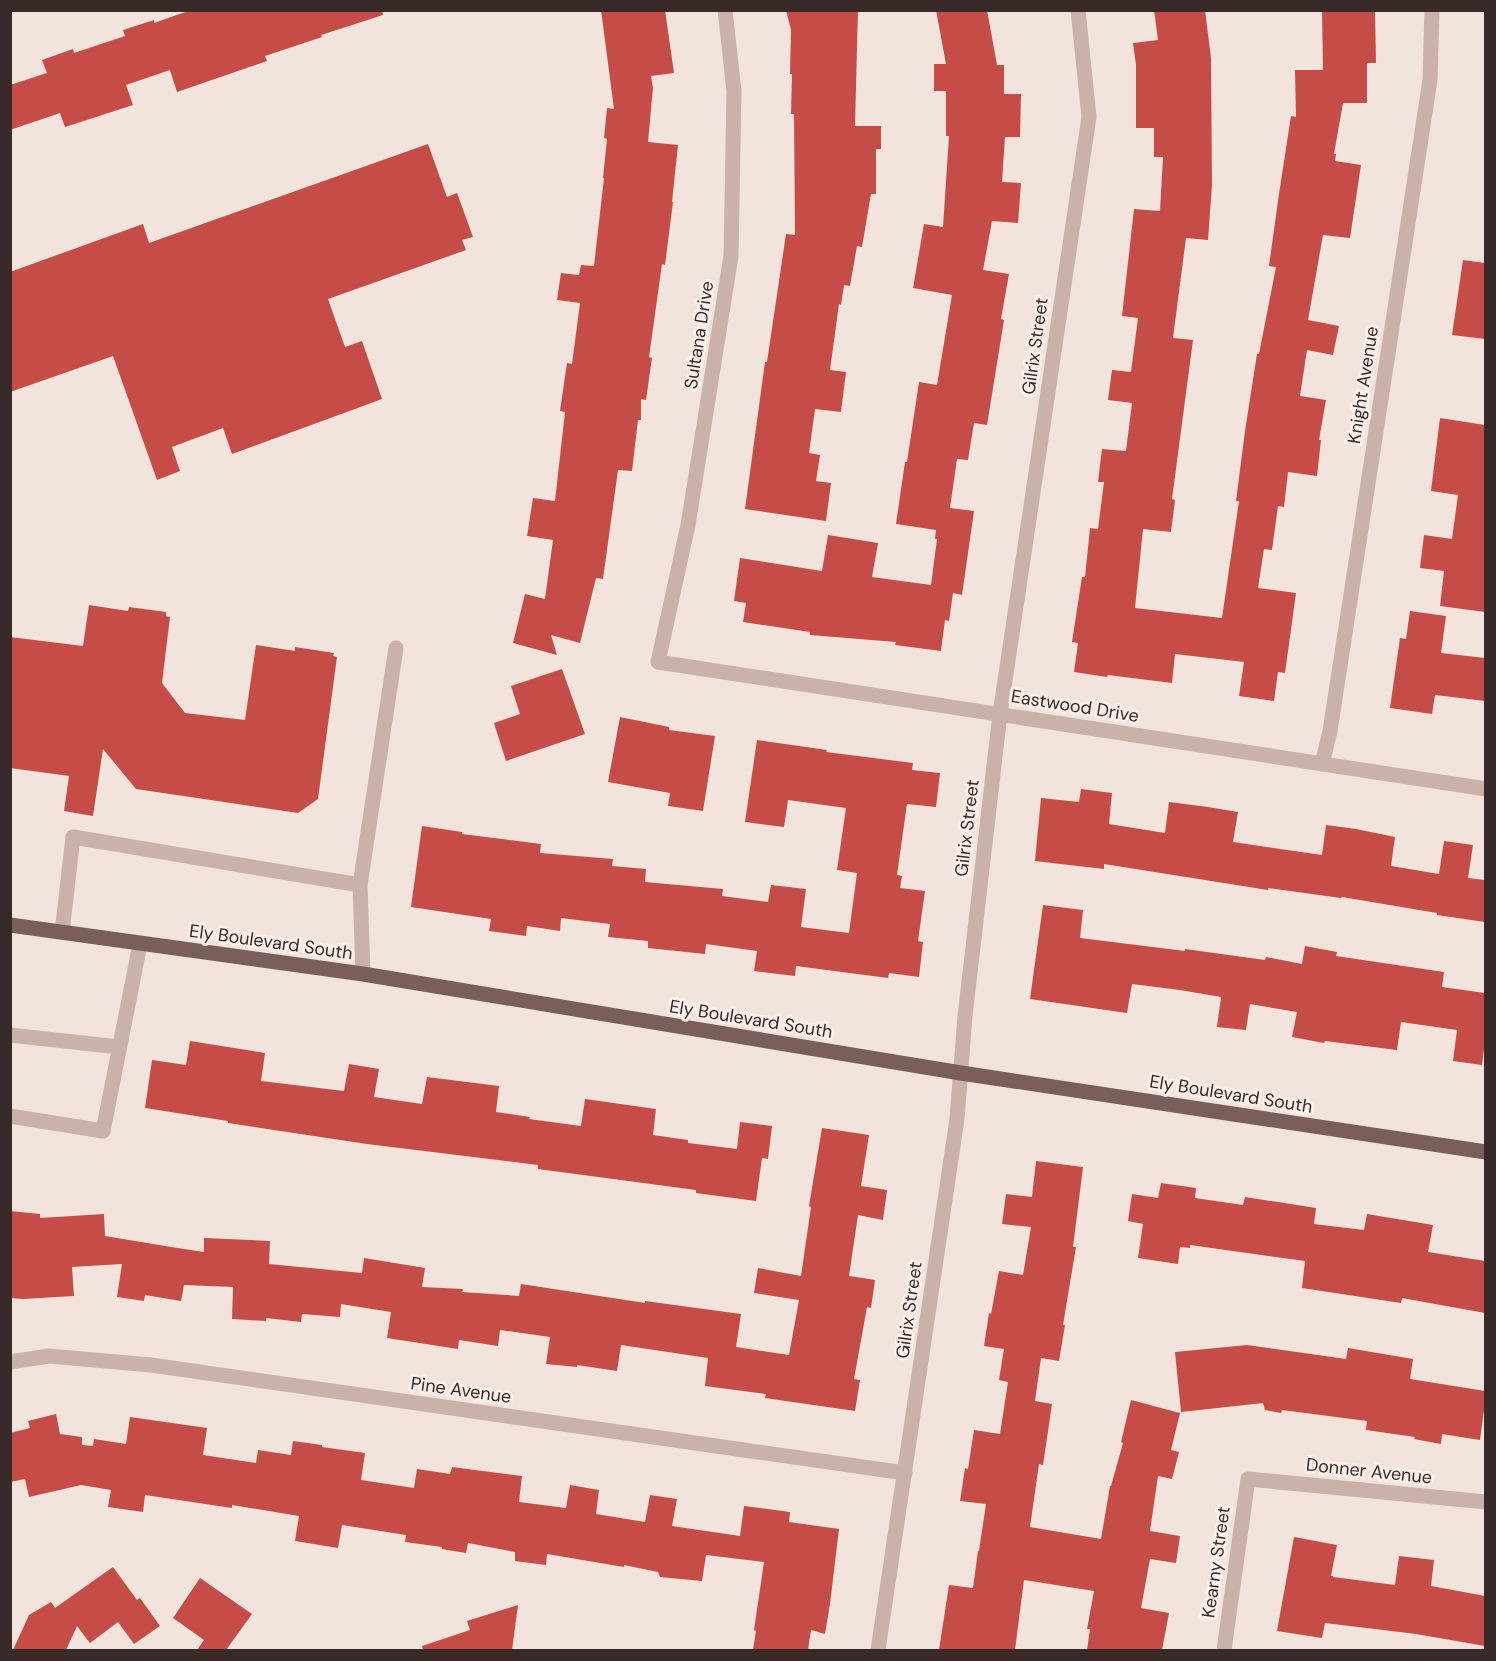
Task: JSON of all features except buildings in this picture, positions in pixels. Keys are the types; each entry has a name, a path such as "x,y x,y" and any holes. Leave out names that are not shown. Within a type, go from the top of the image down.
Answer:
{"main road":[{"name":"Ely Boulevard South","path":"10,925 363,974 961,1073 1485,1152"}],"street":[{"name":"Sultana Drive","path":"658,662 688,525 731,256 734,91 725,10"},
{"name":"Gilrix Street","path":"878,1650 955,1129 965,1016 1000,714 1089,117 1078,10"},
{"name":"Knight Avenue","path":"1322,764 1330,731 1430,80 1432,10"},
{"path":"363,974 360,885 396,648"},
{"name":"Eastwood Drive","path":"658,662 1485,789"},
{"path":"62,932 73,837 360,885"},
{"path":"10,1116 103,1131 140,944"},
{"path":"10,1035 119,1047"},
{"name":"Pine Avenue","path":"10,1362 49,1356 151,1365 905,1473"},
{"name":"Donner Avenue","path":"1248,1479 1485,1502"},
{"name":"Kearny Street","path":"1224,1650 1248,1479"}]}
